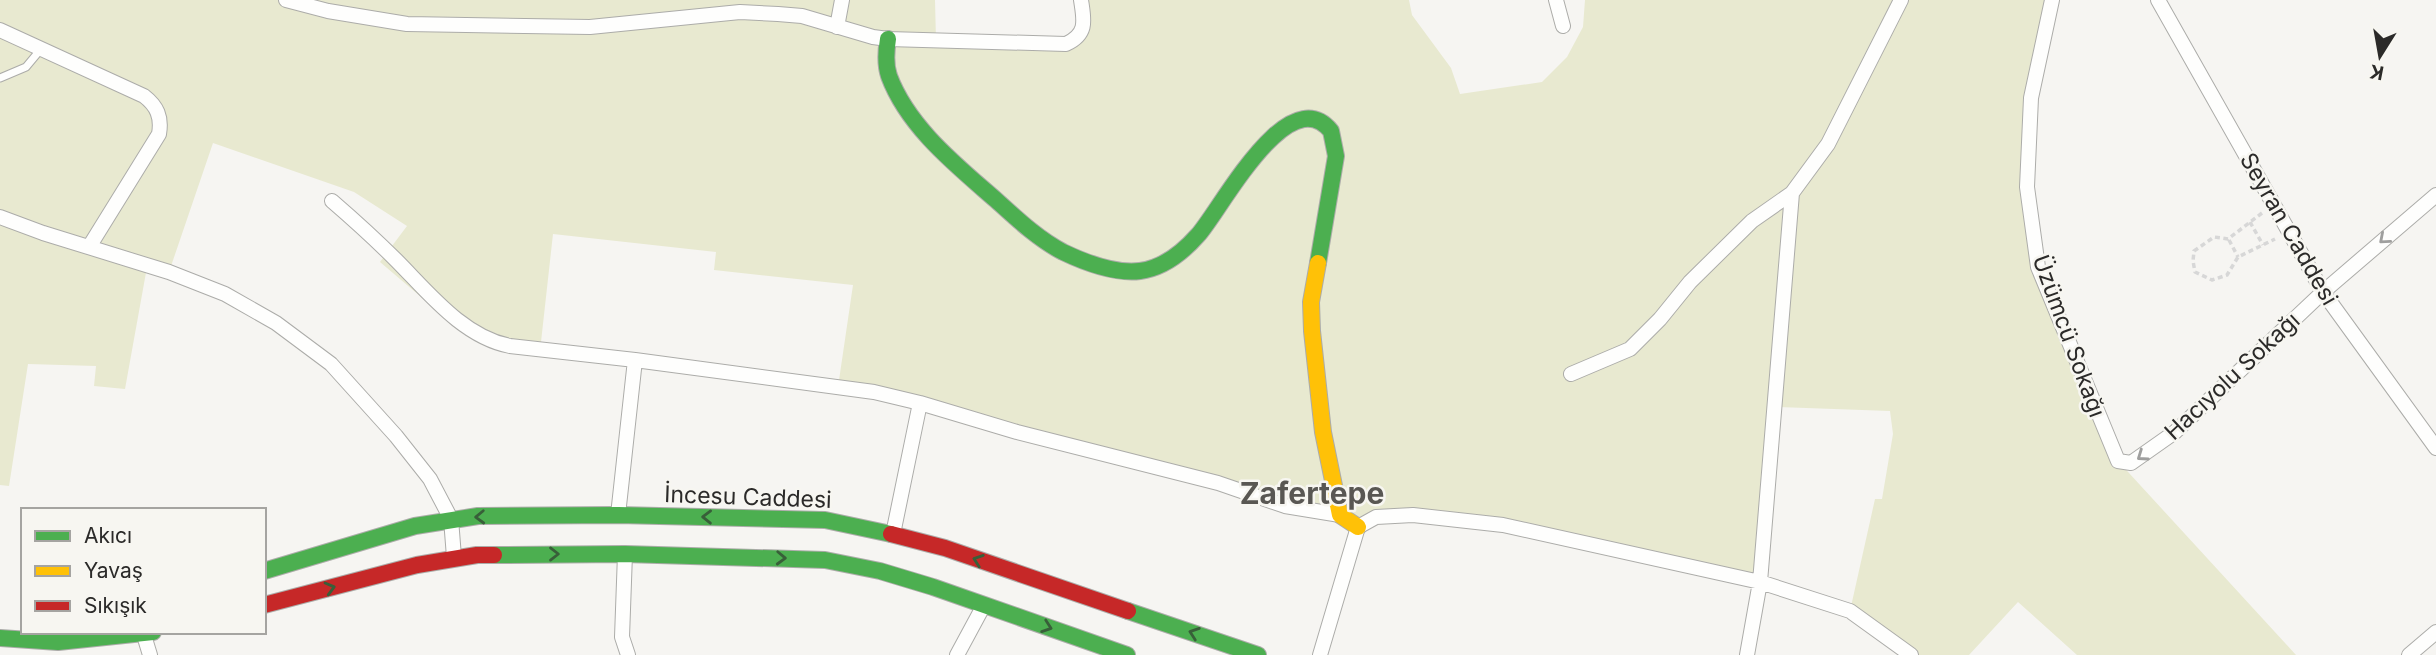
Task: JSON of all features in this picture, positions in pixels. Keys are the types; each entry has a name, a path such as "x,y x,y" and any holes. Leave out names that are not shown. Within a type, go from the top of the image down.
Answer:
{"main road":[{"path":"888,39 886,60 890,79 921,127 945,155 1028,228 1063,251 1112,268 1138,271 1157,267 1177,254 1202,231 1245,167 1284,127 1296,119 1307,117 1321,122 1331,130 1336,140 1336,156 1311,302 1312,331 1323,432 1340,515 1358,527"},
{"name":"İncesu Caddesi","path":"266,570 415,526 478,516 618,515 825,520 945,548 1258,655"},
{"path":"266,605 454,557 477,555 625,554 825,559 880,571 1127,655"},
{"path":"0,636 21,628"},
{"path":"0,636 32,643 59,643 138,634"}],"street":[{"path":"286,0 328,11 407,24 590,27 740,12 803,16 888,39 1066,44 1082,33 1085,25 1081,0"},
{"path":"837,27 842,0"},
{"path":"1556,0 1563,26"},
{"path":"1571,374 1630,349 1660,319 1690,282 1752,221 1792,193 1828,144 1901,0"},
{"name":"Üzümcü Sokağı","path":"2052,0 2031,110 2027,187 2038,267 2118,461"},
{"name":"Seyran Caddesi","path":"2158,0 2323,292 2436,448"},
{"path":"0,30 144,96 151,101 160,116 159,134 89,247"},
{"path":"1747,655 1760,582 1792,193"},
{"name":"Hacıyolu Sokağı","path":"2118,461 2131,463 2175,432 2323,292 2436,195"},
{"path":"332,201 362,226 465,326 493,342 874,392 1217,483 1284,506 1340,515"},
{"path":"0,217 169,272 225,294 276,323 331,364 396,436 430,479 451,519 454,557"},
{"path":"618,515 635,360"},
{"path":"893,534 920,403"},
{"path":"1320,655 1358,527 1376,517 1413,516 1503,526 1760,582 1850,611 1911,655"},
{"path":"625,554 622,637 628,655"},
{"path":"957,655 984,605"},
{"path":"2409,655 2436,632"},
{"path":"147,634 150,655"}],"lane":[{"path":"0,78 26,66 41,48"}],"path":[{"path":"2274,204 2228,239 2214,237 2194,251 2195,272 2212,280 2227,275 2238,257 2290,233"},
{"path":"2250,222 2263,245"},
{"path":"2228,239 2238,257"}],"green space":[{"path":"0,0 935,0 936,40 1074,40 1081,0 1409,0 1412,15 1451,68 1460,94 1542,82 1567,57 1583,27 1585,0 2052,0 2031,98 2027,187 2038,267 2118,461 2296,655 2077,655 2018,602 1969,655 1911,655 1850,611 1875,499 1882,499 1893,434 1890,411 1775,407 1760,582 1503,525 1413,515 1358,527 838,387 853,285 714,270 716,252 553,234 541,342 468,337 380,262 407,226 354,192 213,143 169,272 147,267 125,389 94,386 96,366 28,364 9,486 0,485"}],"traffic: fast":[{"path":"888,39 887,67 897,95 935,144 1045,241 1072,256 1111,269 1140,271 1165,263 1179,253 1198,235 1238,178 1276,134 1295,122 1314,119 1331,131 1336,156 1318,263"},
{"path":"266,570 415,526 478,516 618,515 825,520 891,534"},
{"path":"494,555 625,554 825,560 880,571 933,587 1127,655"},
{"path":"1128,611 1258,655"},
{"path":"0,638 58,642 134,634"}],"traffic: slow":[{"path":"1318,263 1311,302 1323,432 1340,515 1358,527"}],"traffic: jam":[{"path":"891,534 945,548 1128,611"},
{"path":"266,604 417,565 477,555 494,555"}],"district":[{"name":"Zafertepe","path":"1312,493"}]}
